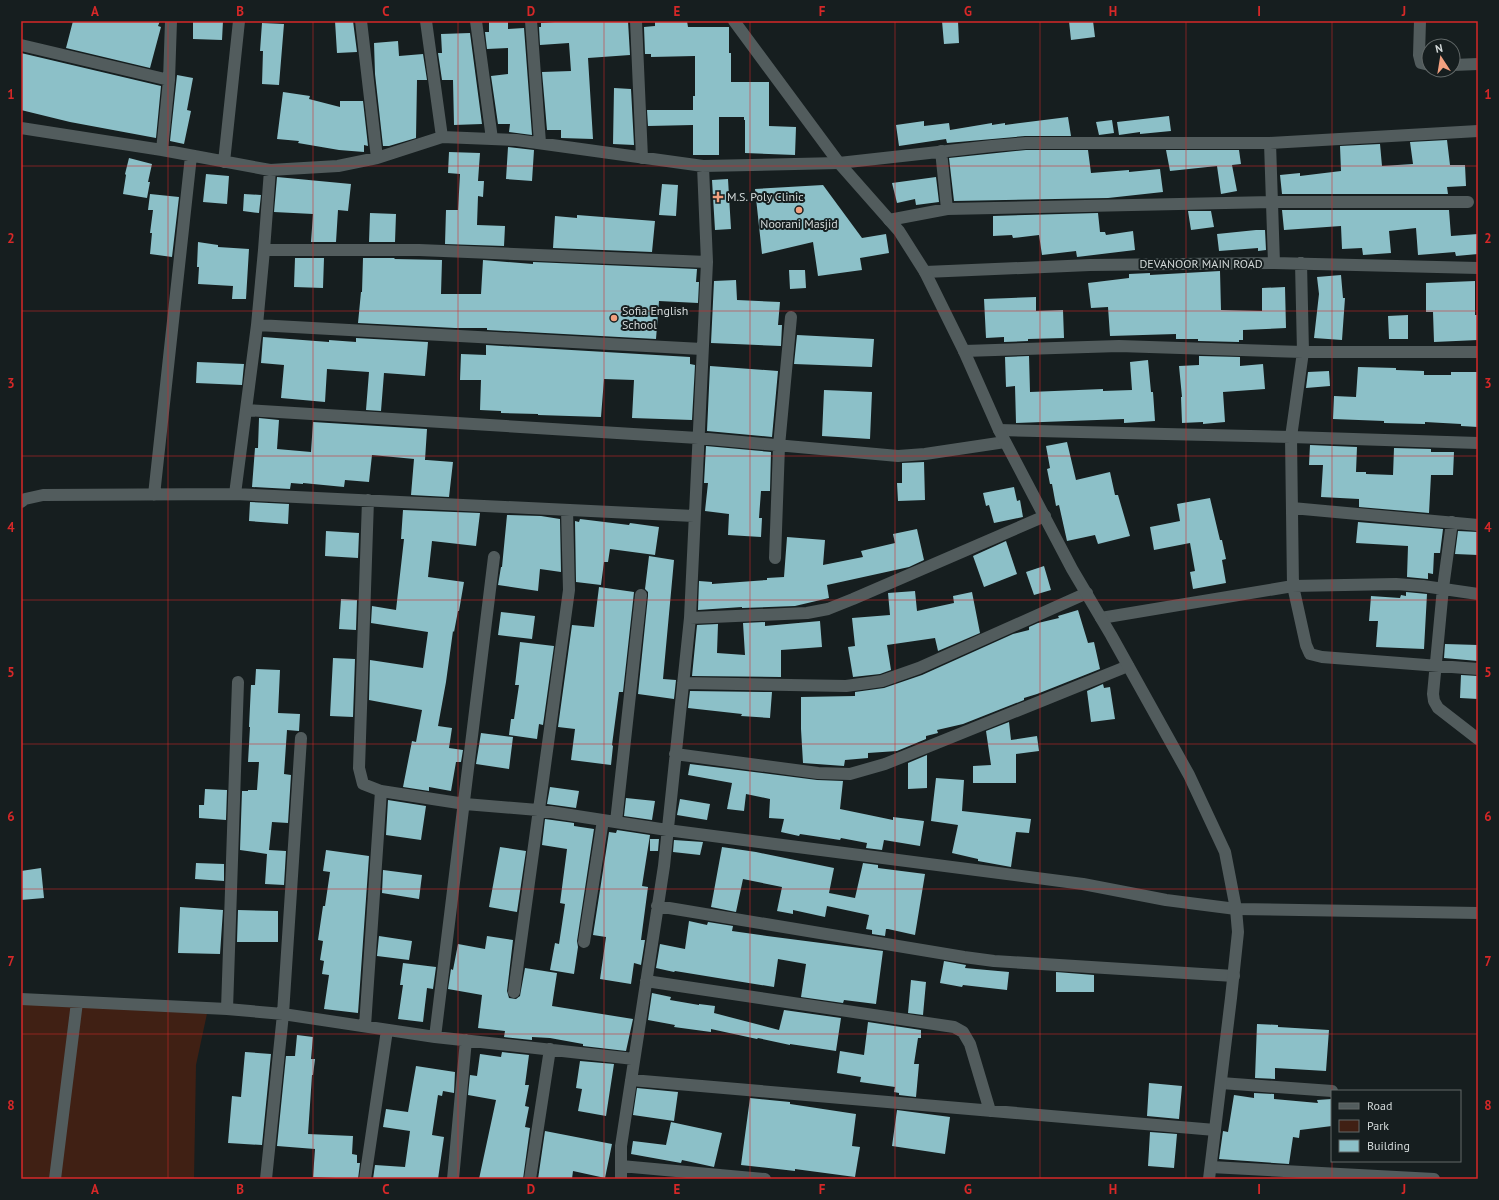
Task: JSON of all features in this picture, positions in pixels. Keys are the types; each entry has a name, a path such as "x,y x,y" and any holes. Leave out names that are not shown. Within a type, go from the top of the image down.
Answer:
{"street":[{"path":"162,150 169,80 171,21"},
{"path":"224,162 239,21"},
{"path":"361,21 377,158"},
{"path":"426,21 442,137"},
{"path":"476,21 492,139"},
{"path":"531,21 540,143"},
{"path":"636,21 642,158"},
{"path":"734,21 839,163 899,231 925,272 964,351 1005,442 1087,593 1189,775 1225,852 1236,909 1238,932 1210,1173 1434,1179"},
{"path":"1420,21 1419,55 1421,63"},
{"path":"21,45 169,80"},
{"path":"1461,65 1478,64"},
{"path":"21,128 162,150 270,170 338,166 377,158 442,137 516,140 703,166 839,163 1026,144 1270,144 1478,131"},
{"path":"1270,144 1274,263"},
{"path":"941,152 947,209"},
{"path":"154,495 191,156"},
{"path":"621,1179 621,1146 664,866 690,618 707,262 703,166"},
{"path":"235,494 257,325 270,170"},
{"path":"889,220 947,209 1272,202 1468,202"},
{"path":"264,250 419,250 707,262"},
{"name":"DEVANOOR MAIN ROAD","path":"925,272 1090,265 1274,263 1478,268"},
{"path":"1301,263 1303,352 1291,437 1293,586 1306,645 1310,654 1322,657 1478,669"},
{"path":"775,558 779,446 791,317"},
{"path":"257,325 702,349"},
{"path":"964,351 1119,346 1303,352 1478,352"},
{"path":"246,410 698,438 898,456 925,454 1005,442"},
{"path":"999,430 1478,443"},
{"path":"21,502 25,499 43,494 235,494 694,516"},
{"path":"368,500 359,768 363,784 381,791 465,804 538,810 667,830 1083,884 1166,900 1236,909 1478,912"},
{"path":"1292,508 1478,525"},
{"path":"514,992 569,590 567,510"},
{"path":"690,618 807,613 828,609 1045,516"},
{"path":"1452,522 1443,588 1433,694 1434,701 1438,708 1478,739"},
{"path":"435,1037 465,804 494,557"},
{"path":"1101,618 1293,586 1396,584 1443,588 1478,594"},
{"path":"683,683 846,686 882,681 919,668 1087,593"},
{"path":"616,822 641,595"},
{"path":"675,754 818,773 850,774 886,764 1128,666"},
{"path":"227,1010 238,682"},
{"path":"266,1179 283,1014 301,738"},
{"path":"365,1026 381,791"},
{"path":"584,942 602,820"},
{"path":"657,906 994,961 1234,976"},
{"path":"646,981 954,1027 963,1032 970,1044 990,1110"},
{"path":"21,999 283,1014 435,1037 634,1059"},
{"path":"55,1179 77,1002"},
{"path":"365,1179 387,1030"},
{"path":"453,1179 466,1040"},
{"path":"530,1179 550,1049"},
{"path":"631,1080 1215,1130"},
{"path":"1221,1083 1331,1091"},
{"path":"621,1166 765,1179"}],"green space":[{"path":"21,1004 208,1009 196,1065 194,1179 21,1179"}],"building":[{"path":"73,21 160,21 158,26 161,27 150,68 66,48"},
{"path":"193,21 223,21 222,40 193,39"},
{"path":"335,21 353,21 357,52 337,53"},
{"path":"489,21 508,21 508,29 524,28 532,135 509,132 510,124 498,124 491,76 508,74 508,48 487,49 485,32 489,32"},
{"path":"568,21 628,21 630,55 588,58 593,139 561,138 561,130 547,130 542,72 571,71 569,43 540,45 539,27 541,27 541,23"},
{"path":"655,21 687,21 688,27 729,27 731,82 769,82 769,126 796,127 795,155 745,153 744,117 719,117 719,155 693,155 693,125 648,126 647,110 693,110 693,96 695,96 695,56 651,57 651,54 645,54 644,27 655,26"},
{"path":"942,21 958,21 959,43 944,44"},
{"path":"1069,21 1093,21 1095,37 1071,40"},
{"path":"262,23 284,24 279,85 262,84 263,51 260,51"},
{"path":"470,33 482,124 454,125 453,80 442,80 438,53 442,53 441,34"},
{"path":"398,41 399,56 423,54 427,80 417,80 416,138 389,146 383,146 375,74 374,43"},
{"path":"21,53 161,86 156,138 70,122 21,110"},
{"path":"177,75 193,78 187,110 191,111 184,144 170,141"},
{"path":"614,88 631,89 634,145 613,144"},
{"path":"283,92 310,96 309,99 340,107 340,101 363,101 368,146 364,145 364,152 339,150 298,143 299,141 277,139"},
{"path":"1169,116 1171,131 1140,134 1140,132 1119,135 1117,122"},
{"path":"1068,117 1071,136 1025,136 947,143 946,139 899,146 896,125 924,121 924,126 949,123 950,130 992,123 992,125 1005,123 1005,125"},
{"path":"1112,120 1114,133 1099,135 1096,122"},
{"path":"1447,140 1450,165 1465,165 1466,186 1447,187 1448,194 1282,194 1280,175 1300,173 1300,176 1341,171 1340,146 1380,144 1382,166 1413,164 1410,142"},
{"path":"508,147 534,150 532,181 506,179"},
{"path":"1026,150 1088,150 1091,173 1129,170 1129,172 1160,169 1163,192 1108,198 954,201 949,158"},
{"path":"1166,150 1239,150 1241,164 1232,165 1237,191 1221,194 1217,166 1170,171"},
{"path":"449,152 480,153 478,181 484,181 483,197 478,196 477,225 505,226 504,246 445,244 446,210 458,210 460,174 448,173"},
{"path":"129,158 152,164 148,182 150,182 147,198 123,194 125,174"},
{"path":"206,174 229,176 227,204 203,202"},
{"path":"277,177 351,184 348,211 338,210 336,242 311,242 313,214 274,212"},
{"path":"936,177 939,202 916,205 915,199 897,203 892,183"},
{"path":"728,179 731,229 715,230 712,180"},
{"path":"662,184 678,185 676,216 659,215"},
{"name":"Noorani Masjid","path":"823,185 862,238 886,234 889,253 860,258 862,270 818,276 813,242 762,254 755,189"},
{"path":"150,194 179,197 172,257 150,254 152,233 150,233 153,210 148,210"},
{"path":"244,194 261,195 259,213 243,211"},
{"path":"1282,210 1449,210 1451,236 1478,234 1478,254 1456,256 1455,252 1418,255 1416,228 1389,231 1391,253 1363,255 1362,248 1342,249 1341,226 1284,230"},
{"path":"1188,211 1211,211 1214,227 1191,230"},
{"path":"370,213 396,214 395,242 369,242"},
{"path":"1098,213 1100,232 1105,232 1106,235 1133,231 1135,250 1077,257 1076,251 1042,255 1039,235 1013,238 1012,235 993,236 993,216"},
{"path":"577,215 655,221 652,252 553,248 555,216 577,218"},
{"path":"1265,230 1266,250 1258,251 1258,248 1219,251 1217,234"},
{"path":"198,242 218,245 218,247 249,249 246,299 232,299 233,286 198,284"},
{"path":"295,258 324,258 323,288 294,287"},
{"path":"363,258 442,260 441,294 481,294 483,260 533,264 533,262 697,269 696,282 699,282 698,303 659,301 656,339 487,330 487,328 455,328 358,323 362,292"},
{"path":"789,270 805,270 806,288 790,289"},
{"path":"1220,271 1221,310 1262,311 1262,288 1285,287 1286,328 1243,330 1243,340 1239,340 1239,342 1176,339 1176,334 1110,336 1108,307 1091,308 1088,283 1129,278 1129,274 1150,273 1150,275"},
{"path":"1341,275 1343,298 1345,298 1342,340 1314,338 1319,294 1317,277"},
{"path":"736,280 737,300 780,302 778,325 782,325 781,346 711,343 714,281"},
{"path":"1475,281 1475,315 1478,315 1478,340 1434,342 1433,312 1426,312 1426,283"},
{"path":"1036,297 1036,311 1063,310 1064,338 1028,339 1028,341 1004,342 1004,337 986,338 984,299"},
{"path":"1408,315 1408,339 1389,339 1388,316"},
{"path":"797,335 874,339 872,367 794,364"},
{"path":"263,337 329,342 329,340 356,342 356,338 428,342 425,376 384,373 381,411 366,410 369,372 327,369 325,402 281,398 284,365 261,363"},
{"path":"486,345 690,357 690,364 695,365 692,420 632,418 634,380 604,379 601,417 501,413 501,411 480,410 481,380 460,380 461,354 486,355"},
{"path":"1029,356 1030,392 1103,389 1103,391 1132,390 1130,362 1148,360 1151,392 1153,392 1155,421 1124,423 1124,419 1016,423 1015,386 1006,387 1005,357"},
{"path":"1199,356 1240,357 1240,366 1263,364 1265,389 1223,392 1225,422 1203,424 1203,422 1182,423 1182,397 1179,366 1199,365"},
{"path":"197,362 244,364 242,385 196,383"},
{"path":"710,366 778,371 772,437 707,431"},
{"path":"1358,367 1396,368 1396,370 1424,371 1424,375 1451,375 1451,372 1478,372 1478,427 1461,426 1461,424 1425,422 1425,424 1384,423 1384,421 1333,419 1334,396 1356,397"},
{"path":"1329,371 1330,386 1306,388 1308,372"},
{"path":"824,390 872,392 870,439 822,436"},
{"path":"259,418 279,420 277,449 311,452 313,422 427,429 425,460 372,455 369,482 345,480 344,487 291,483 290,489 252,487 255,448 258,448"},
{"path":"1067,442 1076,480 1110,472 1115,495 1118,495 1130,536 1098,544 1095,535 1067,541 1059,505 1056,506 1052,484 1050,484 1047,469 1050,468 1046,446"},
{"path":"1310,445 1357,447 1356,472 1366,472 1366,474 1393,475 1394,448 1431,449 1431,452 1454,452 1453,475 1431,475 1429,513 1359,507 1359,499 1321,497 1323,465 1309,465"},
{"path":"706,446 771,452 770,491 761,491 759,518 762,518 761,537 728,535 729,514 705,511 708,483 704,483"},
{"path":"414,459 453,462 449,497 411,495"},
{"path":"924,462 925,500 898,501 897,483 902,483 902,463"},
{"path":"1014,487 1017,501 1020,500 1023,517 994,523 989,505 986,506 983,493"},
{"path":"1210,498 1226,559 1222,560 1226,583 1193,589 1190,572 1195,571 1190,543 1154,550 1150,527 1180,521 1177,504"},
{"path":"250,502 289,504 288,524 249,521"},
{"path":"403,510 480,513 476,546 432,541 428,577 464,582 459,611 454,632 453,631 438,726 452,728 449,748 463,750 461,762 456,762 451,791 429,787 429,791 403,787 412,741 416,742 422,710 369,700 370,660 423,668 428,632 371,623 372,606 396,610 404,539 401,539"},
{"path":"507,515 541,516 560,519 561,572 540,569 538,591 498,585 502,567"},
{"path":"580,519 659,527 655,555 610,549 608,562 604,562 601,585 576,582 575,521 579,522"},
{"path":"1358,522 1443,529 1440,553 1434,553 1433,574 1428,573 1428,579 1407,577 1408,546 1356,543"},
{"path":"917,529 924,560 909,567 827,585 829,598 795,606 698,610 699,581 712,582 712,584 767,580 767,578 784,577 787,537 825,540 823,565 863,557 861,551 895,543 893,534"},
{"path":"326,531 359,533 358,558 325,556"},
{"path":"1458,531 1478,532 1478,555 1455,554"},
{"path":"1006,541 1017,574 984,587 973,556"},
{"path":"649,556 674,560 663,679 676,680 674,699 638,694 648,596 648,592 645,589"},
{"path":"1044,566 1051,590 1034,595 1026,572"},
{"path":"599,587 634,592 623,692 619,692 611,765 571,760 575,729 558,727 572,625 594,627"},
{"path":"915,591 917,611 954,603 953,596 972,592 980,633 938,651 935,638 887,645 891,670 880,674 853,677 848,647 855,646 852,618 890,615 888,593"},
{"path":"1406,592 1427,594 1424,649 1376,647 1378,621 1369,621 1371,596 1400,598 1401,595 1406,596"},
{"path":"341,599 357,600 356,630 339,629"},
{"path":"1078,610 1088,643 1094,642 1100,669 1024,698 1024,700 963,724 937,730 938,733 926,736 926,739 897,751 868,753 868,758 845,760 844,766 803,763 801,697 855,696 855,692 884,688 922,675 1013,634 1029,630 1029,627 1038,623 1059,618 1058,616"},
{"path":"501,612 535,616 532,639 498,635"},
{"path":"820,621 822,647 781,650 781,677 692,676 697,625 718,624 717,653 745,655 743,623 765,622 765,626"},
{"path":"520,642 554,646 543,725 539,724 537,739 509,735 511,719 514,719 519,685 515,685"},
{"path":"1445,644 1478,645 1478,661 1444,658"},
{"path":"333,658 355,659 353,717 330,716"},
{"path":"256,669 280,670 278,713 300,714 299,731 287,730 284,774 291,775 288,823 272,822 269,850 286,851 284,885 265,884 267,854 240,850 242,791 257,790 259,762 248,762 251,685 255,685"},
{"path":"1461,675 1478,676 1478,699 1460,698"},
{"path":"1103,684 1104,688 1110,687 1115,719 1091,722 1087,691"},
{"path":"690,691 772,692 770,718 741,716 742,714 688,708"},
{"path":"1009,722 1011,740 1037,736 1039,751 1016,754 1016,783 973,783 973,766 991,765 986,731"},
{"path":"481,733 513,737 509,769 476,764"},
{"path":"927,755 927,788 908,789 908,763"},
{"path":"690,764 817,780 843,781 840,809 893,820 893,817 924,821 920,846 884,840 882,850 866,848 867,843 841,838 840,840 800,834 799,836 781,832 784,819 769,818 770,799 746,794 744,811 727,809 732,783 688,775"},
{"path":"936,778 964,780 962,811 1031,819 1029,833 1016,832 1011,867 978,861 978,859 952,853 958,825 931,821"},
{"path":"550,787 579,791 576,808 547,804"},
{"path":"205,789 227,790 226,820 199,818 199,805 204,805"},
{"path":"626,798 655,801 652,820 624,816"},
{"path":"680,799 710,804 707,820 677,815"},
{"path":"388,800 426,806 421,840 386,835"},
{"path":"545,819 574,823 574,826 594,829 577,941 578,947 574,974 550,970 555,943 559,944 565,904 560,903 567,849 542,845"},
{"path":"617,830 650,835 642,886 648,887 641,940 645,940 641,965 634,963 631,984 600,979 606,937 593,935 609,832 616,833"},
{"path":"650,839 659,839 658,851 650,851"},
{"path":"674,840 703,842 700,855 673,852"},
{"path":"500,847 526,851 517,912 489,907"},
{"path":"722,847 756,852 834,868 829,893 855,898 863,863 878,865 878,868 925,874 915,935 888,929 886,929 885,936 872,934 872,930 866,929 869,915 827,906 825,917 793,910 793,914 777,911 782,887 743,879 736,912 711,907"},
{"path":"326,850 369,856 358,1013 324,1009 329,975 322,974 324,961 320,960 323,941 318,940 330,872 323,871"},
{"path":"196,863 224,864 224,881 195,879"},
{"path":"41,868 44,898 21,900 21,871"},
{"path":"383,870 422,875 419,899 382,893"},
{"path":"180,907 223,910 220,954 178,953"},
{"path":"238,910 278,911 278,942 237,942"},
{"path":"689,921 707,925 708,922 733,926 732,931 883,951 876,1004 844,1000 843,1003 801,997 806,964 778,959 774,987 656,968 660,944 685,949"},
{"path":"379,936 412,941 409,960 377,956"},
{"path":"487,936 513,940 507,991 509,998 516,999 520,996 525,968 557,973 552,1006 633,1019 626,1051 583,1046 583,1044 550,1038 532,1037 532,1040 504,1037 505,1031 478,1028 482,995 448,989 451,969 453,970 458,944 485,949"},
{"path":"944,961 966,965 965,968 1009,972 1007,990 963,985 962,987 940,983"},
{"path":"403,963 436,967 433,989 427,988 423,1022 398,1019 403,985 400,985"},
{"path":"1056,972 1094,975 1094,992 1056,992"},
{"path":"911,980 926,982 923,1015 908,1013"},
{"path":"652,993 671,997 670,1000 715,1006 714,1013 779,1030 784,1010 841,1018 836,1051 790,1045 711,1029 711,1032 674,1027 675,1025 648,1020"},
{"path":"868,1022 921,1030 921,1038 918,1038 914,1064 919,1064 916,1097 899,1095 899,1093 894,1092 895,1087 860,1082 861,1077 837,1073 840,1051 864,1055"},
{"path":"1257,1024 1278,1025 1278,1027 1329,1030 1326,1071 1275,1068 1275,1079 1255,1078"},
{"path":"297,1035 313,1037 311,1059 315,1059 312,1075 308,1134 353,1136 352,1154 357,1155 357,1163 360,1163 358,1179 313,1177 315,1149 277,1146 286,1056 295,1056"},
{"path":"245,1052 271,1054 262,1145 228,1143 232,1096 241,1097"},
{"path":"502,1052 529,1055 525,1085 529,1085 525,1106 529,1107 525,1127 530,1128 523,1179 479,1179 496,1100 468,1095 470,1075 477,1076 480,1054 501,1057"},
{"path":"580,1061 614,1064 606,1116 578,1111 582,1089 576,1088"},
{"path":"416,1066 455,1072 454,1093 443,1091 442,1096 438,1095 432,1135 444,1137 438,1179 373,1179 375,1165 405,1167 410,1131 383,1127 386,1109 408,1112"},
{"path":"1149,1083 1182,1086 1179,1119 1147,1116"},
{"path":"637,1088 678,1092 674,1121 633,1115"},
{"path":"1254,1093 1274,1094 1274,1099 1318,1103 1317,1100 1331,1099 1331,1126 1300,1130 1299,1138 1293,1137 1289,1164 1219,1159 1223,1131 1228,1132 1234,1095 1254,1098"},
{"path":"750,1098 790,1102 790,1104 856,1114 852,1146 860,1147 855,1177 795,1169 795,1171 741,1165"},
{"path":"897,1110 950,1117 945,1154 892,1146"},
{"path":"671,1122 722,1133 714,1167 682,1160 681,1163 631,1154 633,1141 666,1145"},
{"path":"545,1131 612,1144 605,1178 573,1171 572,1179 538,1179"},
{"path":"1150,1132 1177,1134 1174,1168 1148,1166"}],"place":[{"name":"M.S. Poly Clinic","path":"718,197"},
{"name":"Noorani Masjid","path":"799,210"},
{"name":"Sofia English School","path":"614,318"}]}
